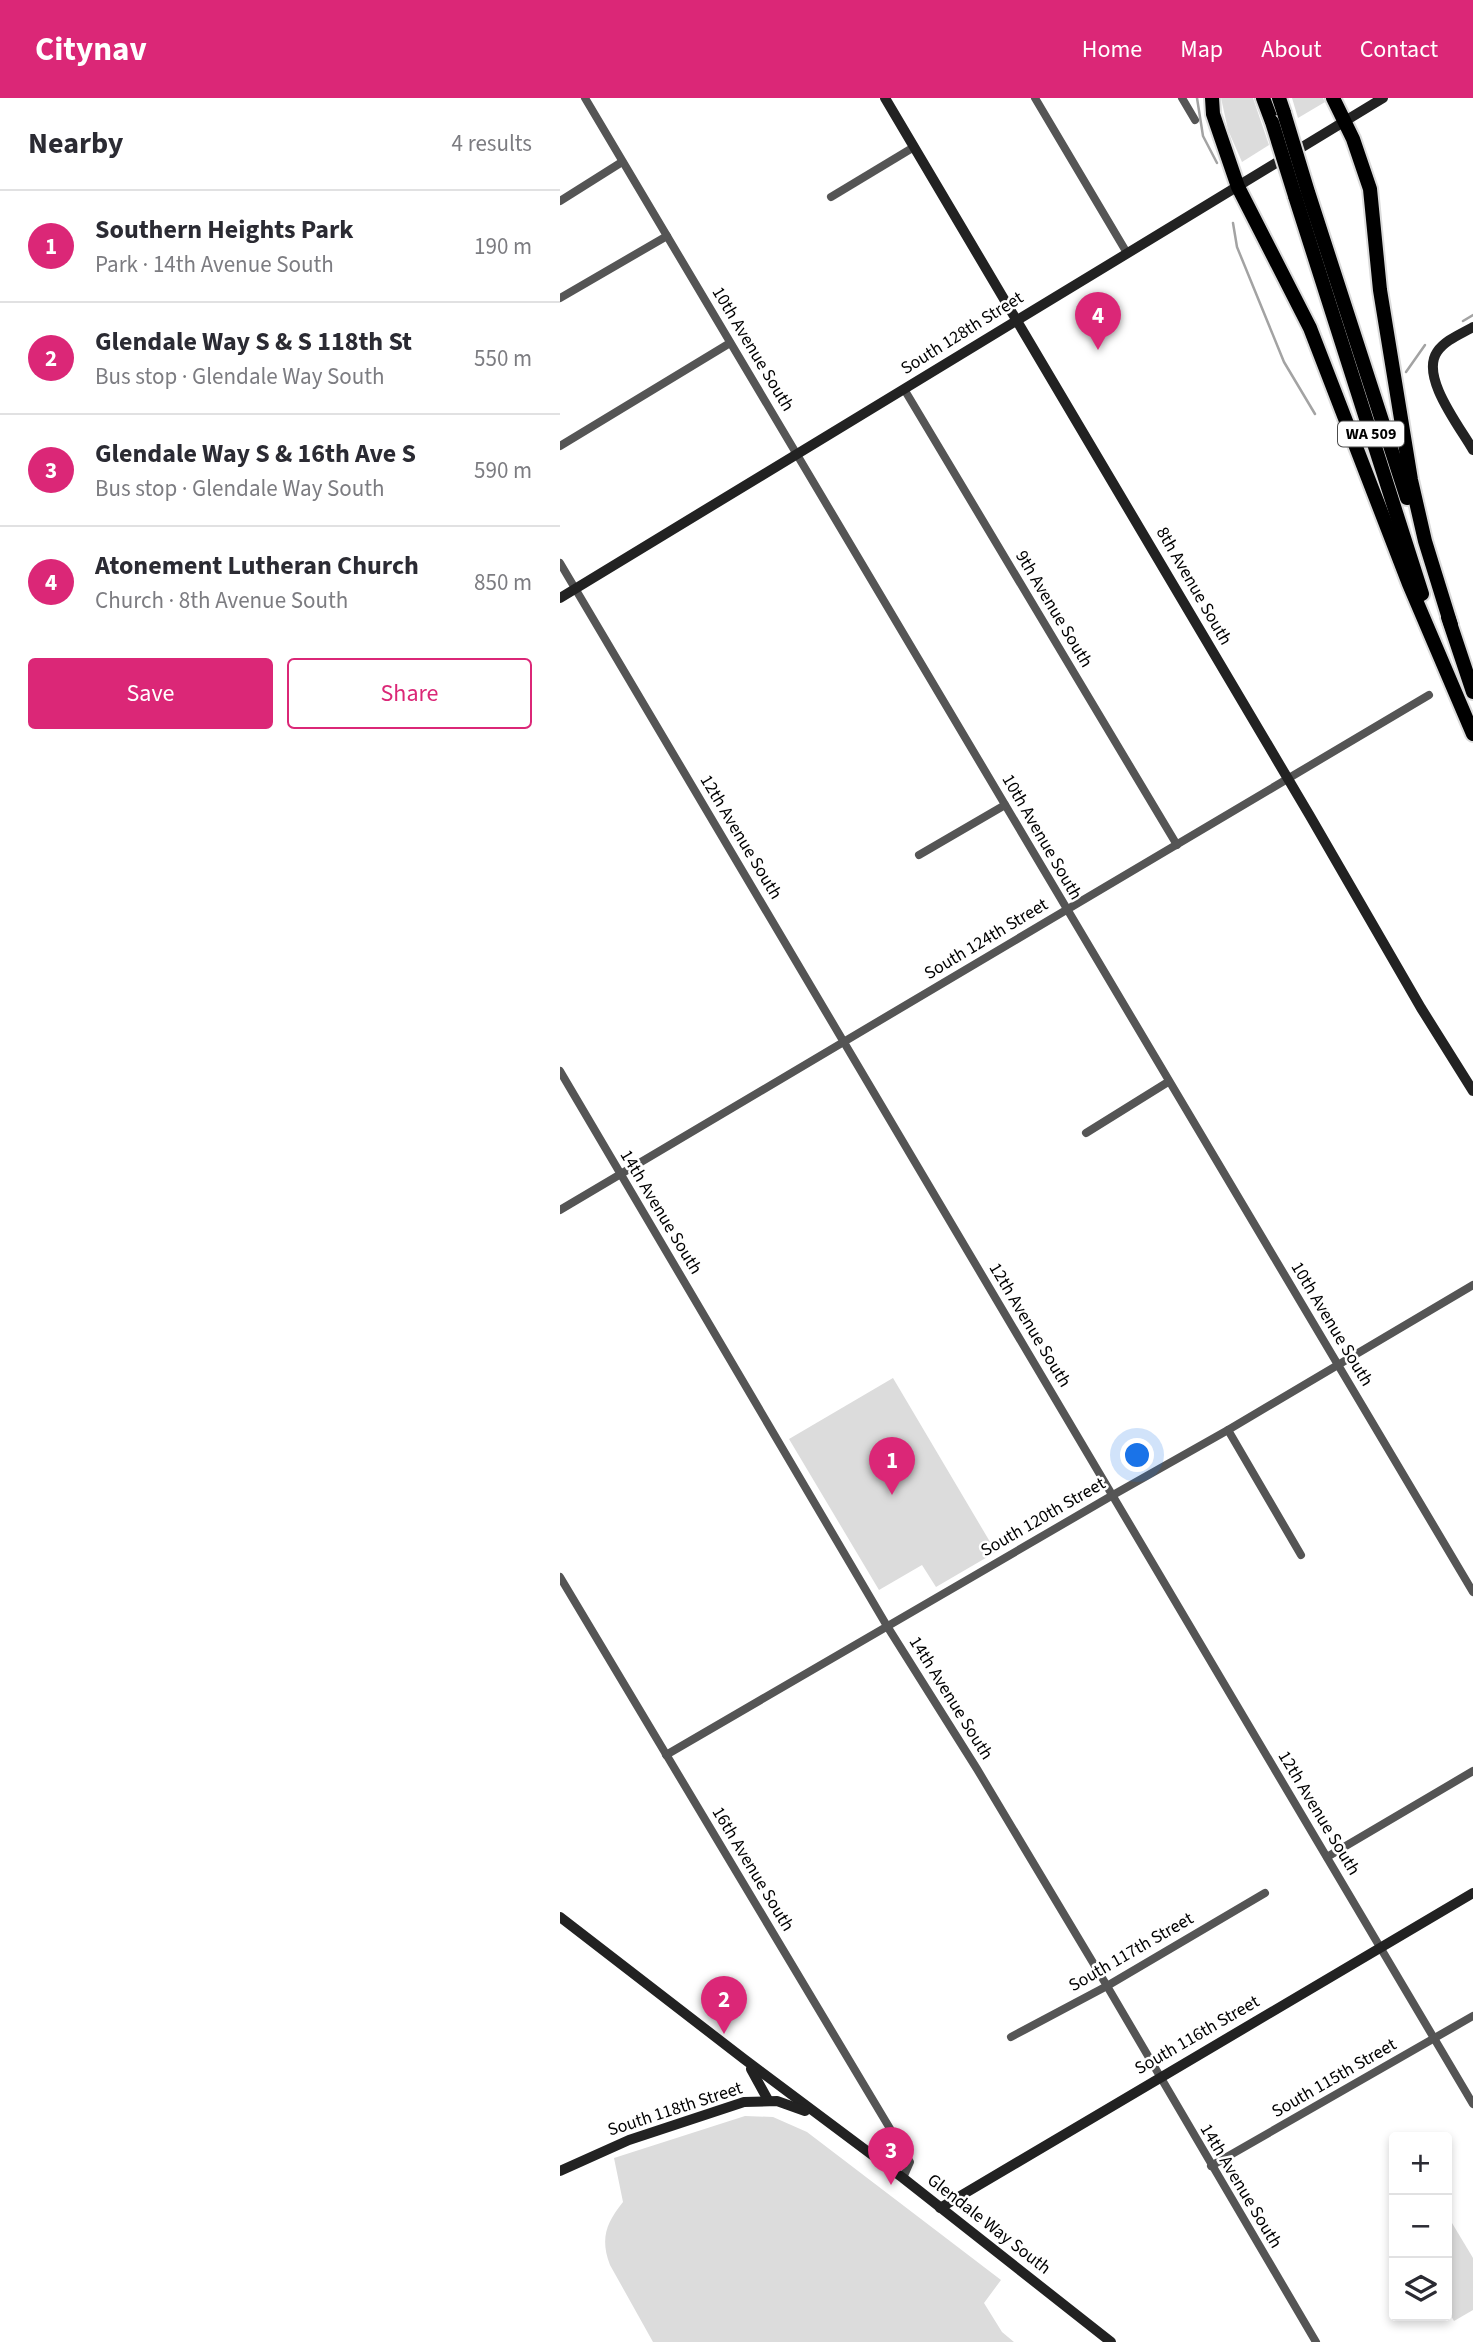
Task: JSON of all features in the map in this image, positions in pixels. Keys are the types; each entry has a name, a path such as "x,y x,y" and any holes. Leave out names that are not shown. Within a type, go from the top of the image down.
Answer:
{"highway":[{"path":"1212,98 1213,114 1238,187 1310,328 1409,584 1447,672"},
{"name":"WA 509","path":"1264,98 1302,194 1473,692"},
{"name":"WA 509","path":"1279,98 1302,194 1447,672 1473,734"},
{"path":"1333,98 1353,139 1370,189 1380,289 1411,480 1425,541 1451,625"}],"street":[{"name":"10th Avenue South","path":"584,98 1473,1592"},
{"name":"8th Avenue South","path":"885,98 1288,778 1421,1008 1473,1091"},
{"path":"1035,98 1127,253"},
{"path":"1182,98 1195,120"},
{"name":"South 128th Street","path":"560,598 1383,98"},
{"path":"831,197 914,147"},
{"path":"560,201 622,162"},
{"path":"560,298 667,236"},
{"path":"1473,327 1439,349 1432,365 1436,387 1473,450"},
{"path":"560,446 730,343"},
{"name":"9th Avenue South","path":"904,389 1177,845"},
{"name":"12th Avenue South","path":"560,563 1473,2104"},
{"name":"South 124th Street","path":"560,1210 1429,695"},
{"path":"919,855 1004,805"},
{"name":"14th Avenue South","path":"560,1071 887,1626 1107,1986 1316,2342"},
{"path":"1086,1133 1168,1082"},
{"name":"South 120th Street","path":"666,1755 1473,1285"},
{"path":"1228,1430 1301,1555"},
{"name":"16th Avenue South","path":"560,1577 910,2162 903,2178"},
{"path":"1327,1857 1473,1771"},
{"name":"South 117th Street","path":"1012,2037 1107,1986 1265,1893"},
{"name":"South 116th Street","path":"940,2208 1473,1893"},
{"name":"Glendale Way South","path":"560,1917 839,2132 903,2178 1111,2342"},
{"name":"South 115th Street","path":"1211,2166 1473,2016"},
{"name":"Glendale Way South","path":"744,2059 755,2073 768,2100"},
{"name":"South 118th Street","path":"560,2171 632,2139 744,2102 768,2100 796,2107 813,2114 839,2132"}],"shaded area":[{"path":"1221,98 1253,98 1269,145 1242,162 1228,130"},
{"path":"1292,98 1323,98 1325,102 1298,118"},
{"path":"893,1378 996,1552 936,1587 922,1565 879,1590 789,1439"},
{"path":"745,2116 773,2117 807,2132 1001,2280 984,2303 1002,2332 1014,2342 653,2342 610,2265 605,2247 609,2224 623,2202 614,2158"},
{"path":"1452,2223 1473,2258 1473,2310 1454,2321"}],"waterway":[{"path":"1197,98 1203,136 1217,163"},
{"path":"1233,223 1237,247 1284,362 1315,414"},
{"path":"1463,321 1473,315"},
{"path":"1406,372 1425,345"}],"place":[{"name":"Atonement Lutheran Church","path":"1098,350"},
{"name":"Southern Heights Park","path":"892,1495"},
{"name":"Glendale Way S & S 118th St","path":"724,2034"},
{"name":"Glendale Way S & 16th Ave S","path":"891,2185"}]}
